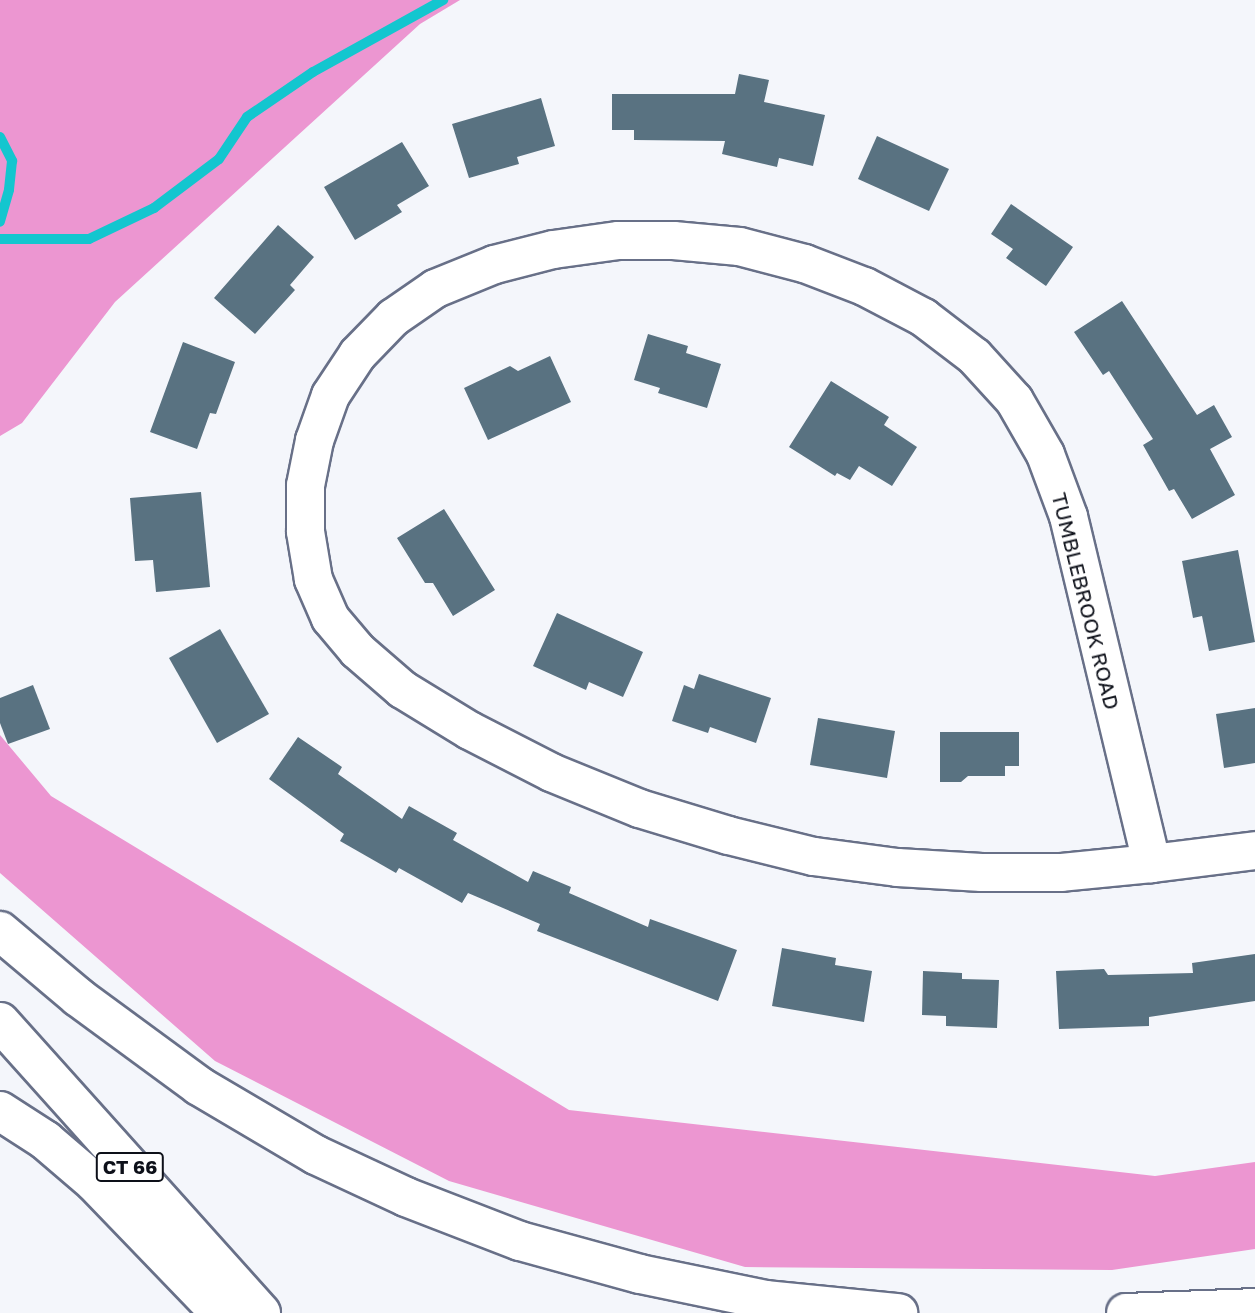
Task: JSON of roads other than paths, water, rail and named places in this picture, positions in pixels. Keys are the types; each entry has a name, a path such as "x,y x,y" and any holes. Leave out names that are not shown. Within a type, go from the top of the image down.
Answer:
{"highway":[{"path":"0,931 78,998 199,1086 316,1155 406,1197 520,1241 650,1277 765,1300 898,1313"},
{"name":"CT 66","path":"0,1022 261,1313"},
{"path":"0,1111 45,1140 94,1182 220,1313"},
{"path":"1126,1313 1255,1308"}],"street":[{"name":"TUMBLEBROOK ROAD","path":"1151,863 1068,516 1045,454 1014,400 974,356 923,317 864,286 804,263 739,247 673,240 618,240 553,250 494,264 435,288 393,317 357,354 330,395 314,440 305,485 305,531 313,579 330,618 357,650 402,689 469,730 551,772 639,808 728,835 813,856 897,867 981,872 1060,872 1151,863 1255,850"}],"waterway":[{"path":"0,239 89,239 154,208 219,159 247,117 313,72 443,0"},
{"path":"0,137 12,161 9,190 0,222"}]}
